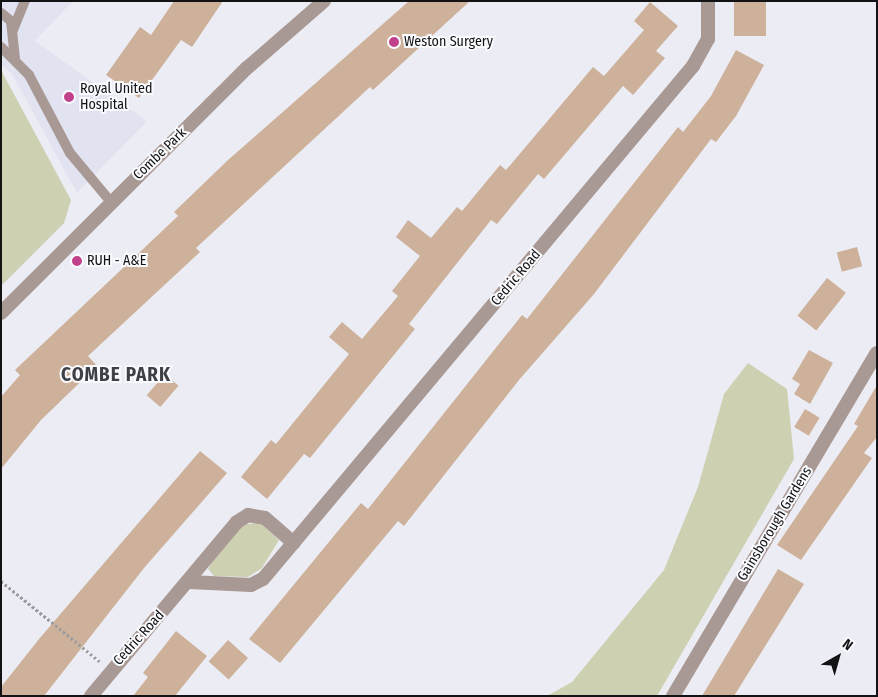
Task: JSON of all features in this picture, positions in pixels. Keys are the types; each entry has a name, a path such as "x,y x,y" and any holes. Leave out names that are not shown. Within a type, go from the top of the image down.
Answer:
{"street":[{"name":"Combe Park","path":"1,313 247,68 324,1"},
{"name":"Cedric Road","path":"189,582 251,586 263,580 693,66 708,39 708,1"},
{"name":"Gainsborough Gardens","path":"673,696 877,353"},
{"name":"Cedric Road","path":"91,696 189,582 237,522 248,516 265,518 294,543"}],"lane":[{"path":"15,58 13,30 25,1"},
{"path":"1,13 13,30"},
{"path":"1,47 15,58 42,95 70,153 111,202"}],"path":[{"path":"1,581 111,671"}],"shaded area":[{"name":"Royal United Hospital","path":"1,1 73,1 35,41 147,121 77,193 12,74 1,65"}],"green space":[{"path":"1,70 71,200 64,223 1,286"},
{"path":"748,363 787,389 794,459 657,696 500,696 549,695 572,682 664,570 698,487 724,394"},
{"path":"260,522 279,540 262,568 248,577 214,576 208,569 213,560 242,525"}],"building":[{"path":"174,1 223,1 192,47 181,40 139,98 106,75 140,27 151,35"},
{"path":"409,1 470,1 373,90 370,87 196,248 200,252 88,356 97,366 41,420 1,469 1,397 20,375 15,370 178,216 174,212 228,160"},
{"path":"734,1 766,1 766,36 734,36"},
{"path":"650,2 678,26 656,51 665,58 633,95 623,86 544,179 538,174 497,224 491,220 409,324 415,329 310,458 304,454 267,499 241,477 271,440 276,444 349,354 329,337 342,322 362,339 398,296 392,291 420,256 396,237 408,220 431,238 457,207 462,211 500,165 506,170 593,67 604,76 644,30 634,21"},
{"path":"736,50 764,65 736,116 716,142 711,139 594,294 519,380 404,526 398,521 280,663 249,639 361,503 368,509 522,315 527,319 678,127 683,132 711,96"},
{"path":"857,247 862,266 842,272 837,252"},
{"path":"827,278 846,293 816,331 797,316"},
{"path":"809,350 833,363 810,404 794,394 800,384 792,379"},
{"path":"165,374 179,386 160,407 147,395"},
{"path":"877,385 877,437 864,453 872,458 801,560 777,545 858,426 854,424"},
{"path":"805,409 820,418 809,436 794,427"},
{"path":"200,451 227,473 144,568 44,696 1,696 1,687 39,639"},
{"path":"778,569 804,584 734,696 702,696"},
{"path":"176,631 207,656 175,696 133,696 148,677 143,673"},
{"path":"228,640 248,658 229,680 209,662"}],"place":[{"name":"Weston Surgery","path":"394,42"},
{"name":"Royal United Hospital","path":"69,97"},
{"name":"RUH - A&E","path":"77,261"}],"district":[{"name":"COMBE PARK","path":"116,375"}]}
